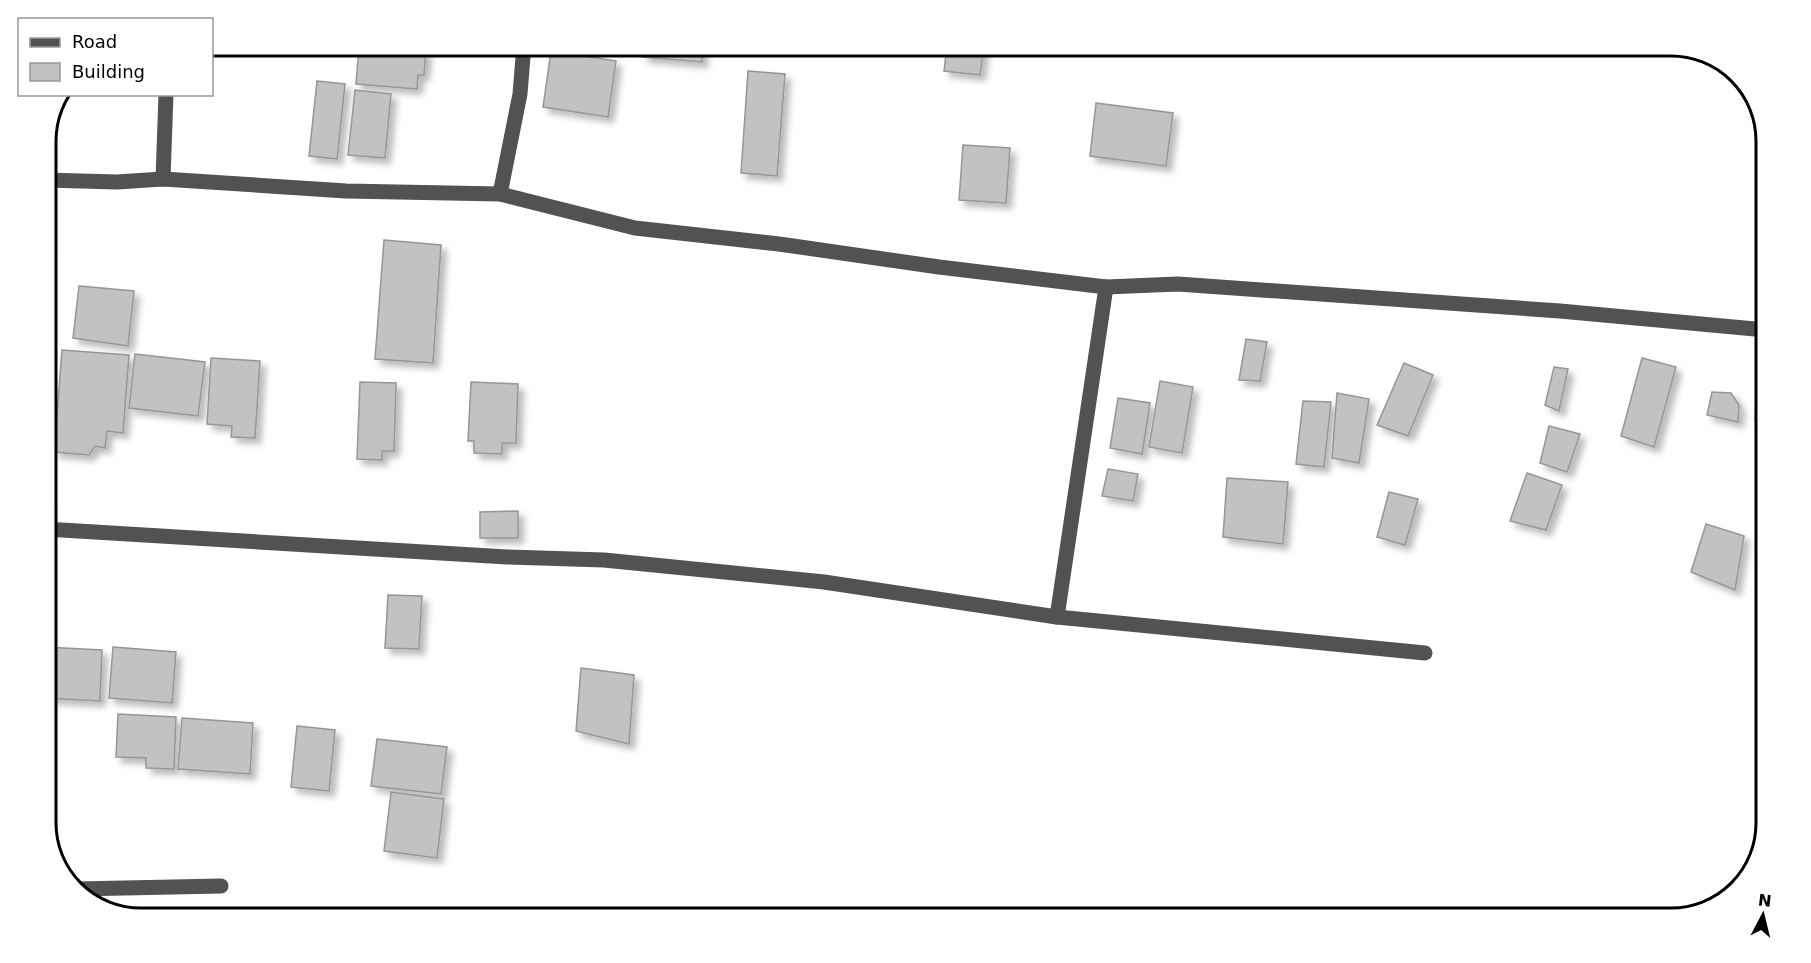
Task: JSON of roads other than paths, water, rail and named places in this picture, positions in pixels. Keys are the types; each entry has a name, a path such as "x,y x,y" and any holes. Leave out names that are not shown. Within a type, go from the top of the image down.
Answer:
{"street":[{"path":"500,194 520,94 523,56"},
{"path":"163,179 166,96"},
{"path":"56,180 117,182 163,179 346,191 500,194 635,228 779,244 939,267 1106,287 1178,284 1560,311 1755,329"},
{"path":"1057,617 1106,287"},
{"path":"56,530 507,557 604,560 824,582 1057,617 1425,653"},
{"path":"88,889 221,886"}]}
